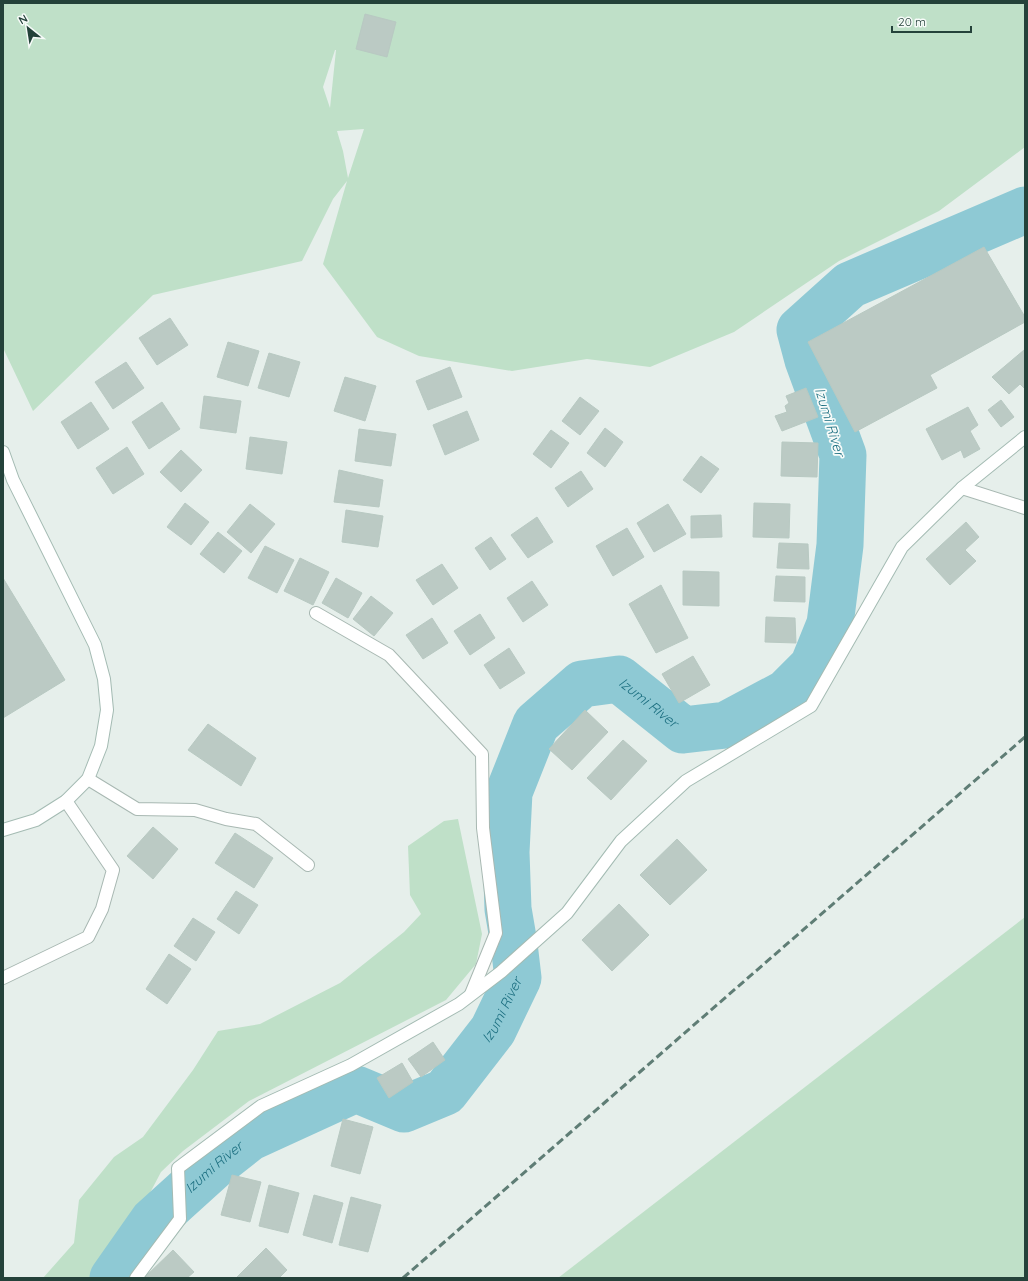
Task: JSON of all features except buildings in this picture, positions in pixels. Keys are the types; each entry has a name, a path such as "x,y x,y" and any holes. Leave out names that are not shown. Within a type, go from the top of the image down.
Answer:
{"street":[{"path":"136,1278 180,1219 178,1168 261,1106 351,1065 459,1004 532,946 567,913 621,841 686,781 811,706 902,548 962,488 1025,437"},
{"path":"3,452 13,480 95,645 104,679 107,710 101,746 88,779 66,801 36,820 3,830"},
{"path":"962,488 1025,508"},
{"path":"316,613 389,655 482,754 483,828 496,933 471,994"},
{"path":"88,779 137,809 195,810 226,819 256,824 308,864"},
{"path":"3,978 88,938 102,909 113,870 66,801"}],"green space":[{"path":"3,3 1025,3 1025,147 939,211 839,261 734,332 650,367 587,359 512,371 419,356 377,337 323,264 347,181 333,199 302,261 153,295 33,411 4,350","holes":["336,50 330,108 323,87","364,129 348,178 343,151 337,131"]},
{"path":"458,819 482,934 476,964 446,1000 249,1101 183,1151 161,1172 113,1263 103,1278 43,1278 74,1243 79,1200 114,1157 143,1137 193,1070 218,1031 260,1024 340,983 404,932 421,914 410,895 408,846 444,821"},
{"path":"1025,917 1025,1278 558,1278"}],"waterway":[{"name":"Izumi River","path":"113,1278 153,1221 216,1164 249,1138 356,1089 404,1109 445,1092 493,1030 518,978 508,909 506,852 509,792 536,724 582,684 619,679 683,730 726,725 786,693 813,666 830,624 840,545 843,455 808,360 800,330 850,285 1025,210"}],"railway":[{"path":"403,1278 1025,737"}]}
